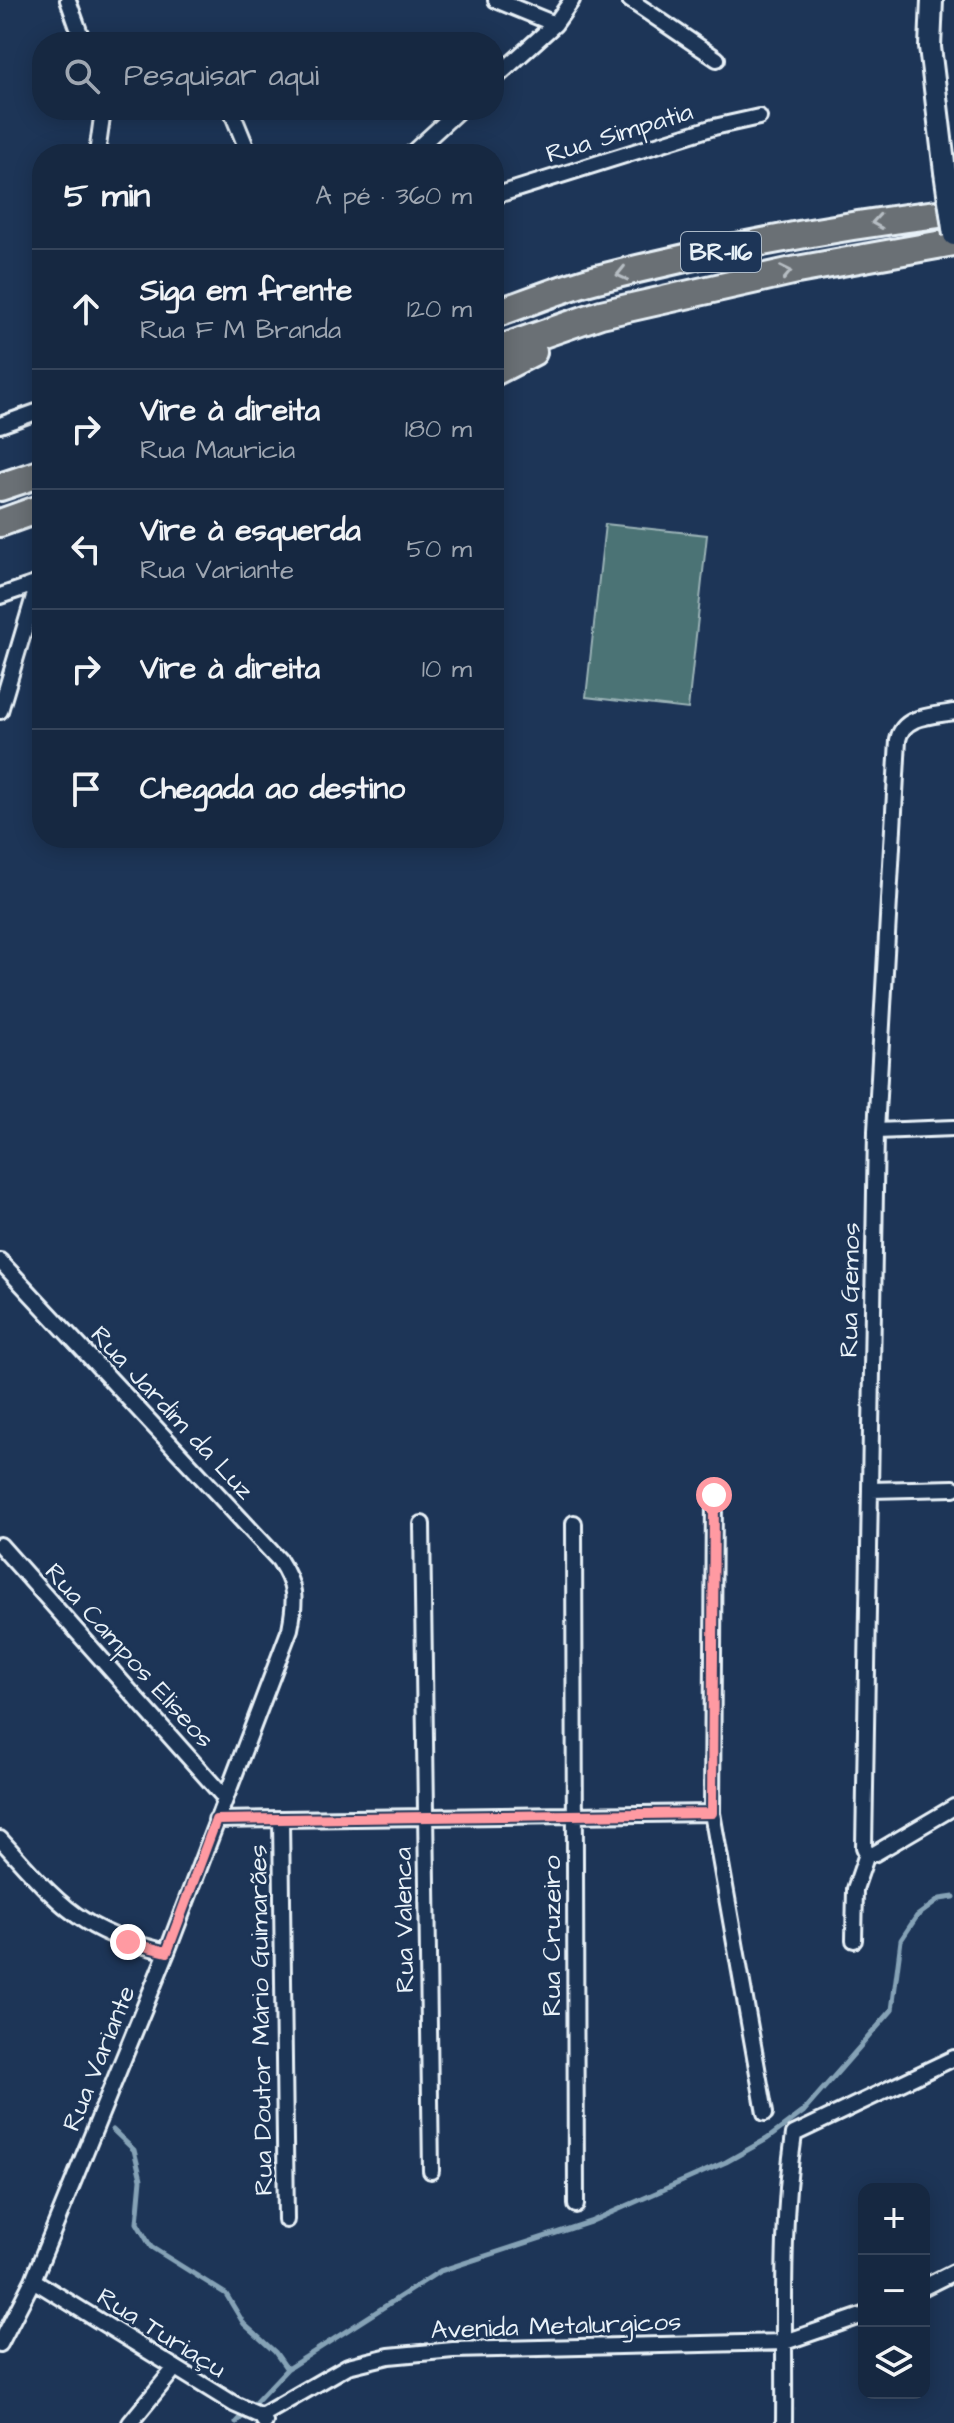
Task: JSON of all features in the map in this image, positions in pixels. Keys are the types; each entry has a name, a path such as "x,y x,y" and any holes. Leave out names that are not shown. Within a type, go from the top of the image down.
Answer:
{"highway":[{"name":"BR-116","path":"504,311 590,281 694,257 816,232 954,212"},
{"name":"BR-116","path":"504,348 601,314 797,270 954,242"},
{"path":"504,367 601,314"},
{"path":"0,523 32,512"}],"main road":[{"path":"932,0 930,47 954,235"}],"street":[{"path":"68,0 79,32"},
{"path":"496,0 555,24"},
{"path":"504,70 555,24 572,0"},
{"path":"630,0 717,59"},
{"name":"Rua Simpatia","path":"504,193 714,127 759,117"},
{"path":"97,144 101,120"},
{"path":"235,120 245,144"},
{"path":"422,144 448,120"},
{"path":"0,425 32,414"},
{"path":"0,596 32,585"},
{"path":"0,711 32,603"},
{"name":"Rua Gemos","path":"867,1854 864,1847 876,1131 898,740 902,727 911,721 954,712"},
{"path":"876,1131 954,1128"},
{"name":"Rua Jardim da Luz","path":"0,1261 279,1560 292,1579 295,1604"},
{"path":"871,1490 954,1488"},
{"path":"714,1495 712,1813 765,2113"},
{"name":"Rua Cruzeiro","path":"574,1523 576,2205"},
{"name":"Rua Valenca","path":"422,1524 431,2171"},
{"name":"Rua Campos Eliseos","path":"0,1545 224,1797"},
{"name":"Rua Variante","path":"0,2344 33,2280 167,1952 290,1629 295,1604"},
{"path":"854,1940 855,1889 867,1854 874,1854 954,1807"},
{"path":"216,1820 712,1813"},
{"name":"Rua Doutor Mário Guimarães","path":"281,1819 286,2220"},
{"path":"0,1839 40,1882 85,1921 128,1942 167,1952"},
{"path":"784,2423 784,2232 786,2185 794,2134 954,2058"},
{"path":"930,2284 954,2272"},
{"name":"Rua Turiaçu","path":"33,2280 261,2418"},
{"name":"Avenida Metalurgicos","path":"261,2418 348,2366 389,2356 453,2350 785,2342 858,2317"},
{"path":"130,2423 175,2368"}],"green space":[{"path":"605,524 707,535 688,709 586,697"}],"waterway":[{"path":"236,2423 287,2369 440,2271 590,2222 726,2162 767,2139 803,2112 892,2010 901,1940 917,1916 940,1899 954,1897"},
{"path":"113,2130 134,2150 141,2179 137,2223 151,2247 226,2294 244,2324 275,2352 287,2369"}],"route":[{"path":"128,1942 167,1952 216,1820 712,1813 714,1495"}]}
